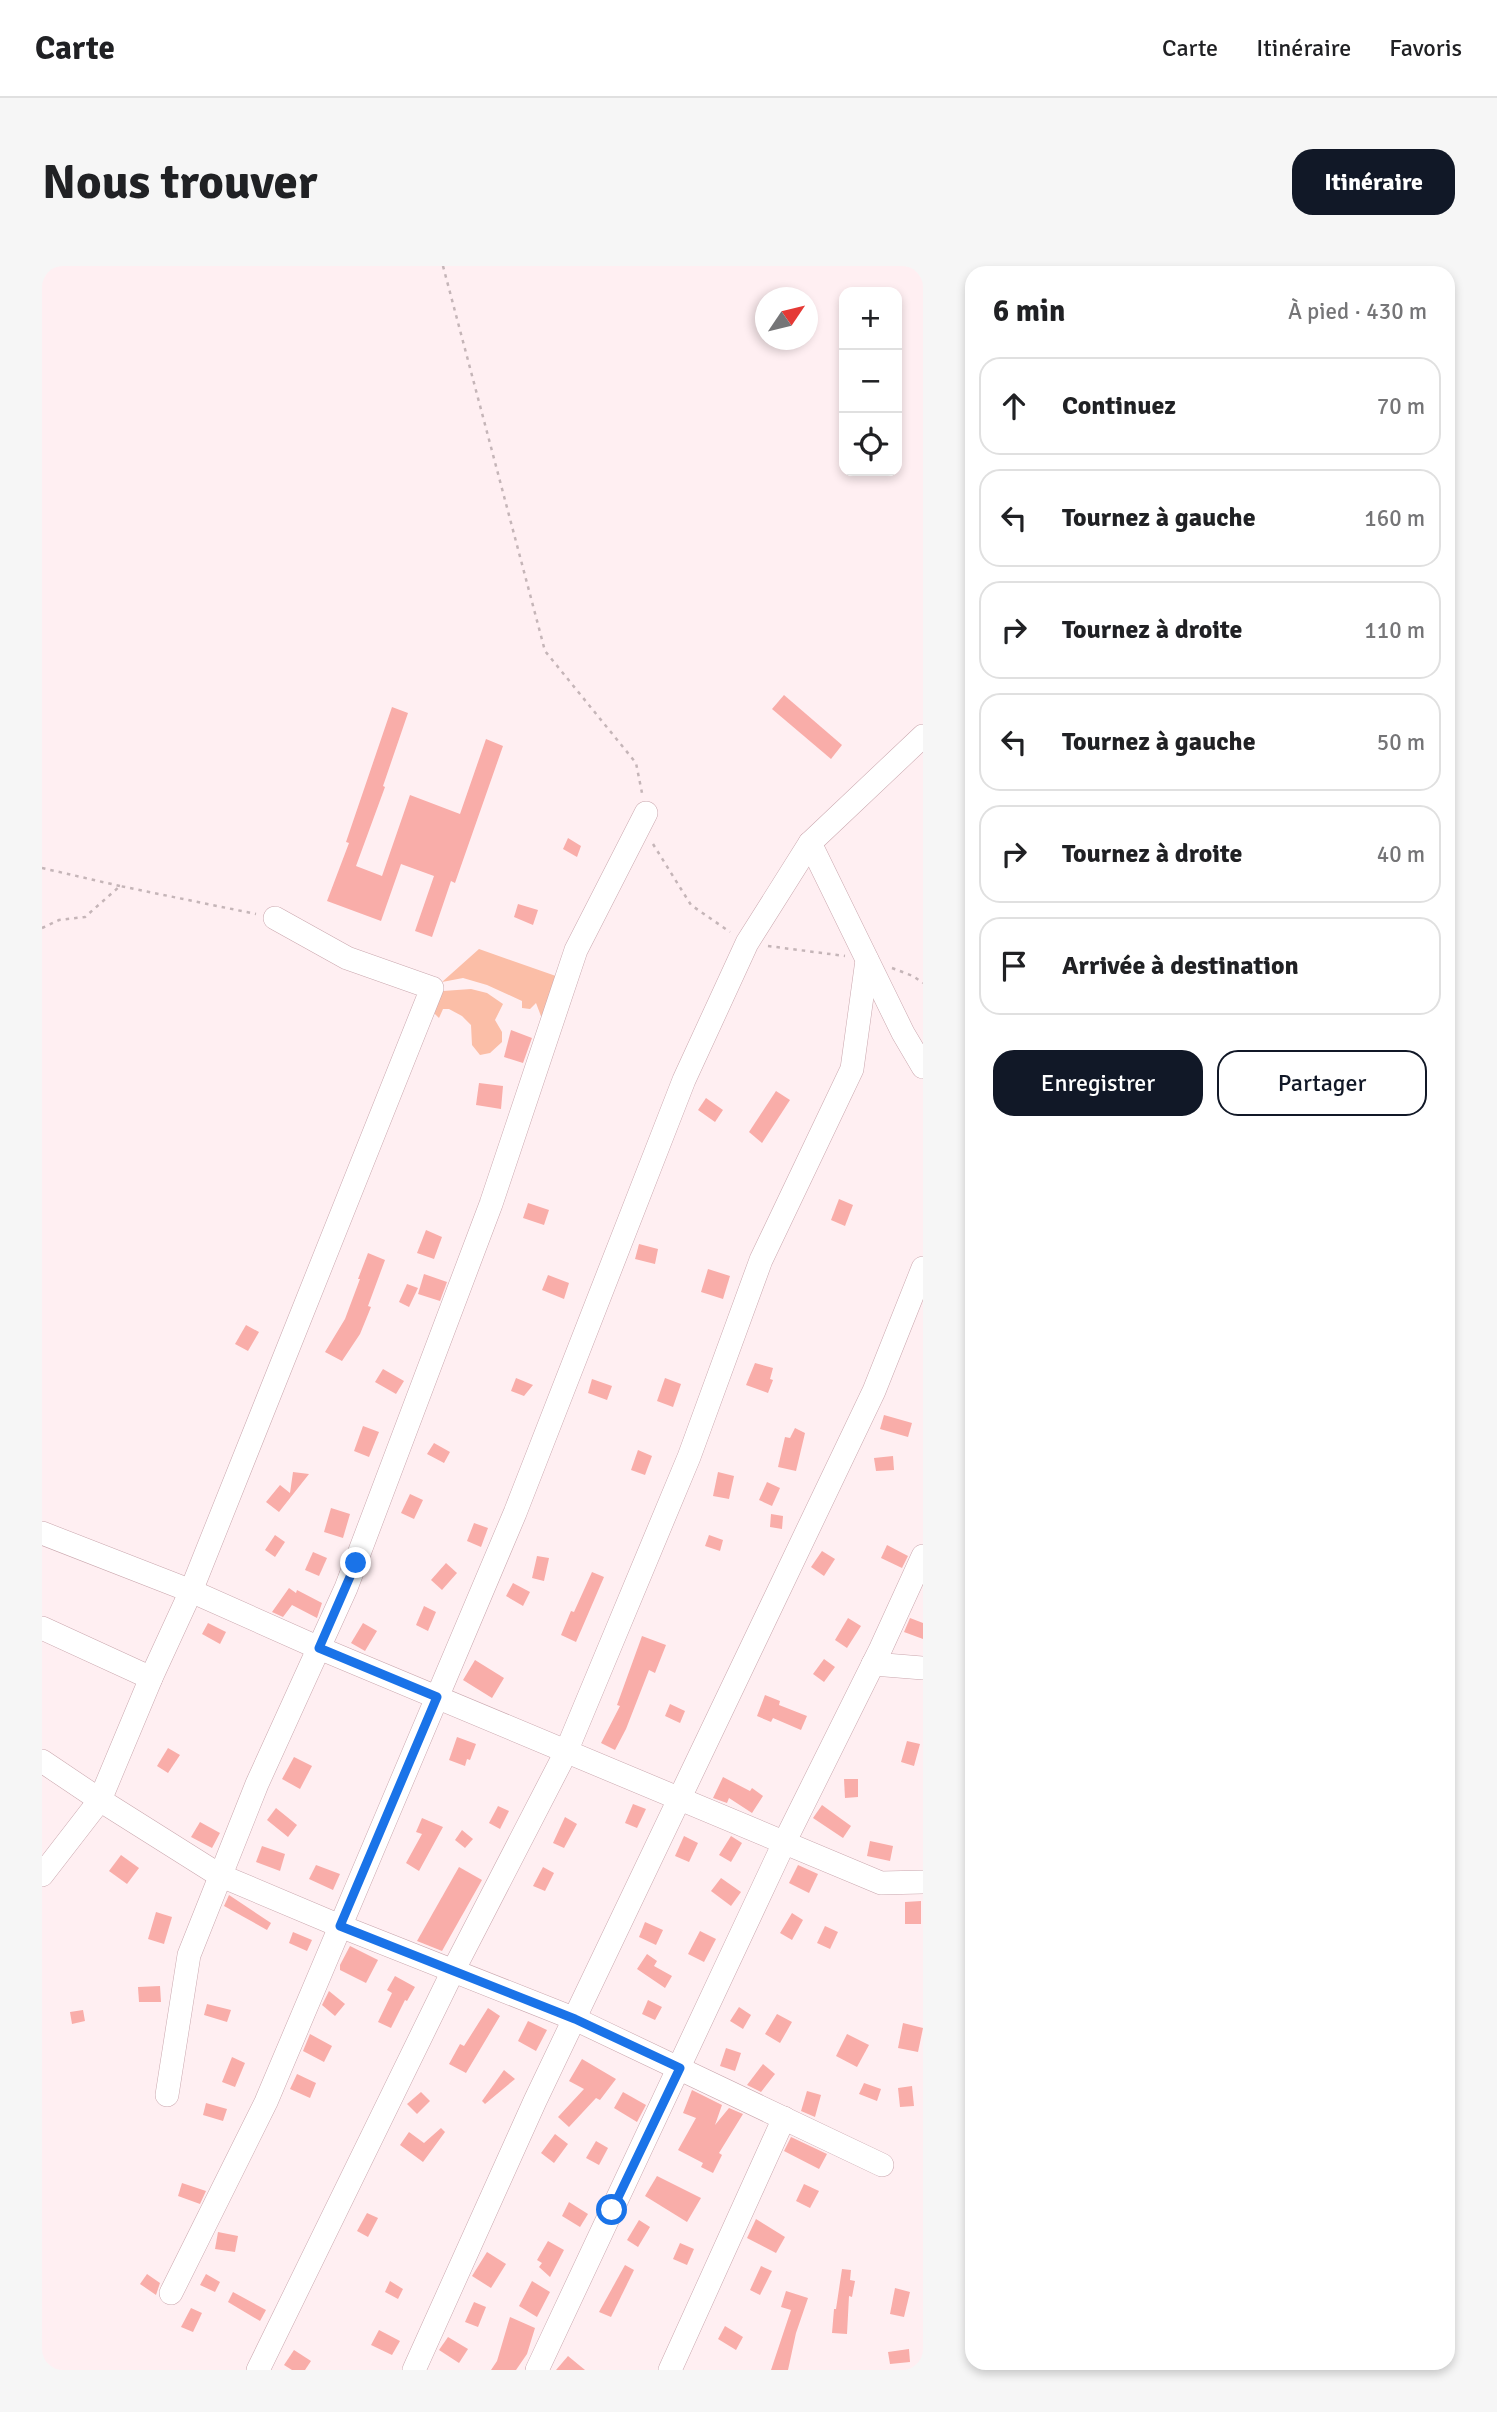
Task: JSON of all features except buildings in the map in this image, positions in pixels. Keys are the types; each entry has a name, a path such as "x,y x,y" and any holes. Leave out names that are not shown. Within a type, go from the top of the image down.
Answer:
{"street":[{"path":"171,2293 266,2102 515,1513 684,1080 747,943 810,843 923,736"},
{"path":"167,2095 189,1955 257,1784 346,1588 491,1204 576,950 646,813"},
{"path":"810,843 903,1033 923,1067"},
{"path":"42,1875 100,1800 191,1591 432,988 347,958 275,918"},
{"path":"258,2370 453,1970 566,1752 689,1457 761,1260 852,1069 867,960"},
{"path":"414,2370 535,2101 874,1391 923,1268"},
{"path":"42,1533 191,1591 319,1648 881,1883 923,1882"},
{"path":"537,2370 784,1843 923,1556"},
{"path":"42,1628 151,1678"},
{"path":"873,1664 923,1668"},
{"path":"42,1761 219,1875 575,2019 882,2165"},
{"path":"670,2370 783,2118"}],"path":[{"path":"443,266 545,651 636,763 652,844 691,905 747,943 867,960 913,976 923,984"},
{"path":"42,868 275,918"},
{"path":"42,928 59,920 85,917 120,886"}],"shaded area":[{"path":"479,949 573,982 544,1024 536,1003 530,1009 522,1008 522,1001 487,985 463,978 442,982"},
{"path":"471,989 487,993 503,1004 495,1020 502,1032 502,1042 490,1053 480,1055 472,1045 471,1025 462,1016 449,1009 443,1009 439,1018 434,1013 443,991"}],"route":[{"path":"356,1563 319,1648 437,1697 340,1926 575,2019 680,2068 612,2210"}]}
